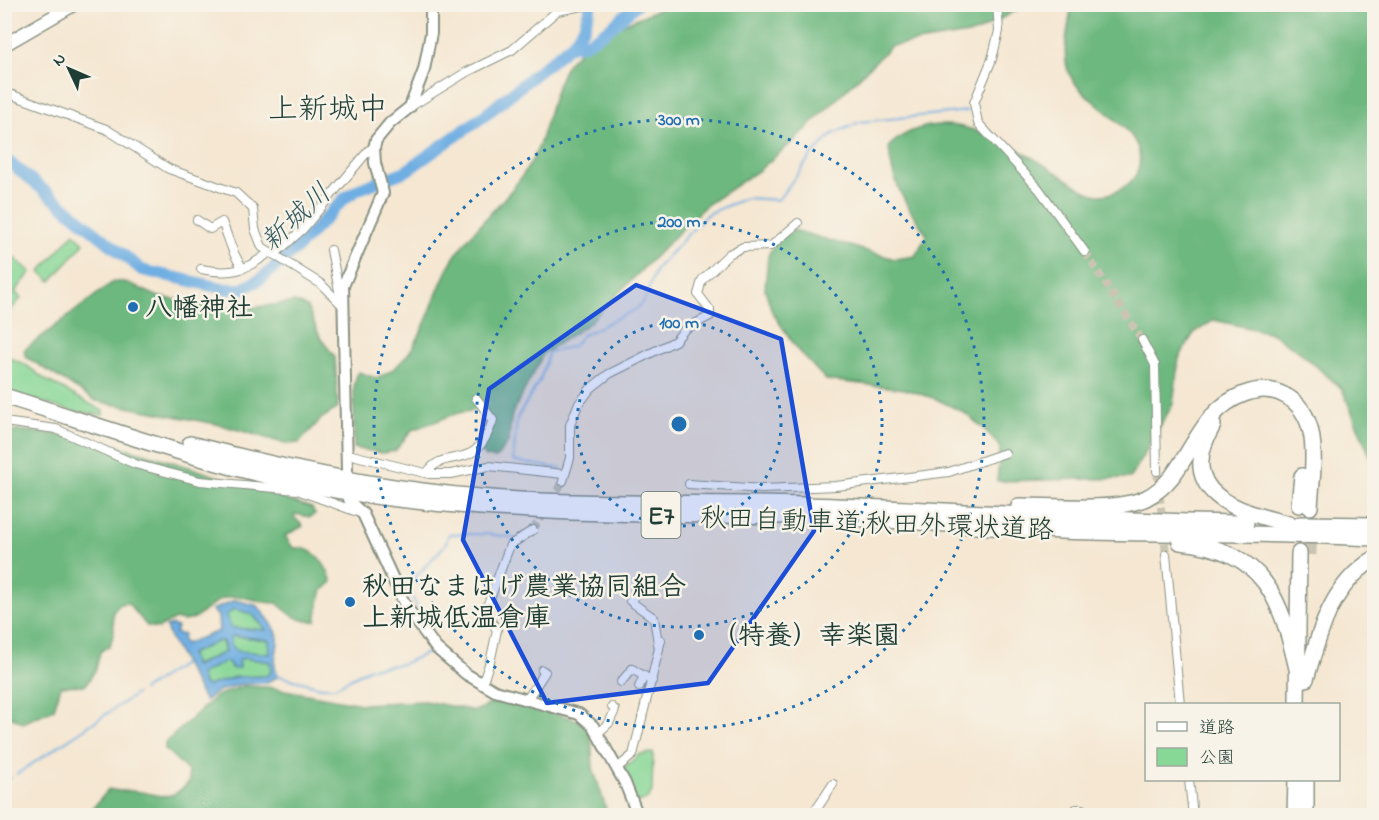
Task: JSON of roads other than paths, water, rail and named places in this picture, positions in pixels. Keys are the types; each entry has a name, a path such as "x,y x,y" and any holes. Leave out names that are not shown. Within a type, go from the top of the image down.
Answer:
{"highway":[{"path":"869,508 1130,505 1149,496 1177,470 1211,415 1232,398 1259,389 1275,390 1287,396 1307,418 1313,442 1305,506 1302,430 1293,413 1283,404 1267,399 1249,399 1230,409 1214,423 1201,452 1202,471 1210,489 1226,504 1249,514 1300,527"},
{"name":"秋田自動車道;秋田外環状道路","path":"4,396 222,464 363,495 464,507 570,512 799,516 1058,531 1300,527"},
{"name":"秋田自動車道;秋田外環状道路","path":"30,404 286,468 373,484 478,497 580,502 869,508 1131,522 1300,527"},
{"name":"E7","path":"1300,527 1374,525"},
{"name":"E7","path":"1300,527 1374,538"},
{"path":"1058,531 1207,545 1229,552 1258,574 1273,595 1289,634 1302,676"},
{"path":"1304,554 1302,676 1306,703"},
{"path":"1297,703 1302,676 1329,609 1342,587 1359,568 1374,559"},
{"path":"1295,816 1296,781"},
{"path":"1306,781 1306,816"}],"main road":[{"path":"4,45 75,4"},
{"path":"347,470 343,286 383,193 375,163 374,148 381,133 410,107 432,33 431,4"},
{"path":"348,496 350,502 363,514 405,604 424,634 448,659 482,685 507,696 579,714 598,733 638,815"}],"street":[{"path":"410,107 465,73 512,50 557,10 593,4"},
{"path":"997,4 999,31 992,59 974,103 978,123 1039,189 1085,252"},
{"path":"4,92 106,129 169,169 236,193 253,209 258,241 321,284 342,305"},
{"path":"201,269 230,273 275,254 303,230 369,150 374,148"},
{"path":"197,220 210,229 222,222 234,256 243,268"},
{"path":"348,454 427,474 451,474 489,466 563,477 570,458 570,425 578,405 591,388 609,374 675,341 685,329 710,316 710,310 698,294 702,280 729,254 743,247 771,246 798,223"},
{"path":"331,250 342,305"},
{"path":"1143,340 1155,365 1156,374 1157,471"},
{"path":"427,474 431,466 476,451 487,437 493,420 476,398"},
{"path":"4,422 56,429 135,464 200,481 297,490 363,514"},
{"path":"689,484 763,489 836,486 949,471 1005,453"},
{"path":"482,685 497,630 485,612 510,545 533,530"},
{"path":"1166,554 1180,703"},
{"path":"636,595 630,601 654,618 659,650"},
{"path":"617,768 633,755 661,640"},
{"path":"621,682 632,669 652,681"},
{"path":"526,701 545,672 542,670"},
{"path":"639,687 644,676"},
{"path":"598,733 609,723 615,710 612,707"},
{"path":"1189,781 1193,816"},
{"path":"808,816 818,807 833,784"},
{"path":"1070,816 1076,809 1083,809 1086,816"}],"water":[{"path":"235,600 258,606 277,634 275,667 279,676 265,683 241,684 218,691 205,701 166,627 172,625 177,627 175,633 184,635 182,640 185,644 219,631 218,616 212,610","holes":["234,609 252,614 266,630 231,628 226,615","231,637 269,640 270,654 237,651 231,645","219,641 223,641 225,652 195,666 190,654","244,658 270,662 271,672 266,676 235,677 207,686 203,684 200,674 224,662 228,662 233,669 239,668 238,661"]}],"waterway":[{"name":"新城川","path":"4,158 142,270 226,289 242,289 261,279 296,249 345,198 359,189 406,171 484,116 572,44 584,27 591,4"},
{"path":"572,44 579,46 595,38 637,4"},
{"path":"562,469 513,461 517,418 540,380 549,352 574,346 581,336 636,309 644,301 656,269 707,214 746,198 778,200 811,156 833,134 860,122 968,111"},
{"path":"429,629 412,597 409,584 445,545 449,534 487,534 515,538"},
{"path":"279,676 321,687 335,687 370,668 403,664 431,651"},
{"path":"143,690 183,664"},
{"path":"17,774 136,694"},
{"path":"4,782 11,778"}],"tunnel":[{"path":"1085,252 1142,340"},
{"path":"1157,471 1166,554"},
{"path":"551,501 563,481"},
{"path":"1309,555 1310,507"},
{"path":"533,530 545,511"}],"place":[{"name":"八幡神社","path":"133,307"},
{"name":"秋田なまはげ農業協同組合 上新城低温倉庫","path":"350,602"},
{"name":"（特養）幸楽園","path":"699,635"}],"district":[{"name":"上新城中","path":"328,108"}]}
